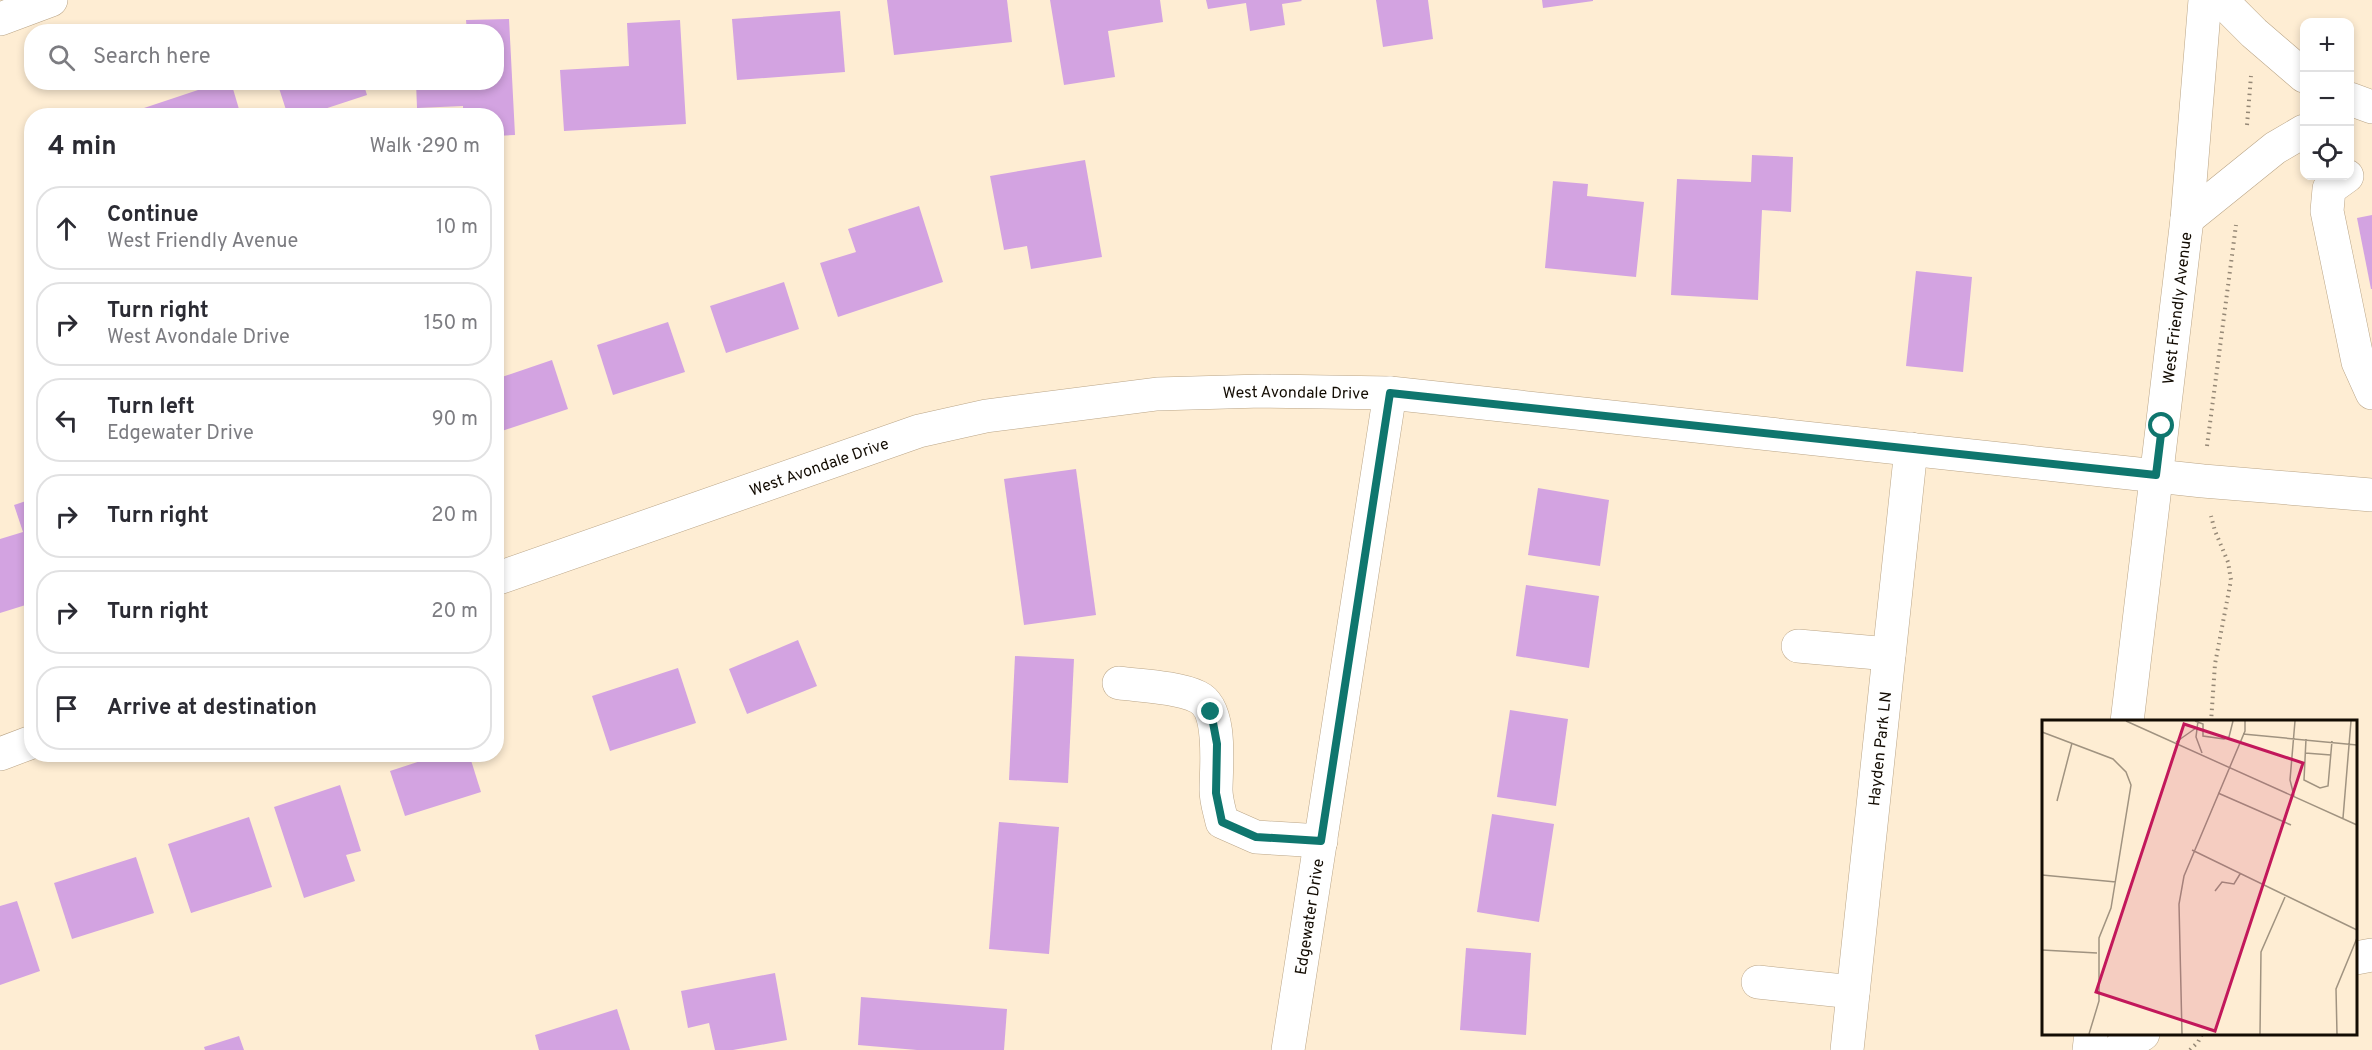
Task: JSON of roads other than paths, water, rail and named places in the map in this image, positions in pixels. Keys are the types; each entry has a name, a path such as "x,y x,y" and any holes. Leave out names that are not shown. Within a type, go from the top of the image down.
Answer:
{"street":[{"path":"0,19 51,0"},
{"name":"West Friendly Avenue","path":"2127,720 2187,219 2205,0"},
{"path":"2221,0 2254,33 2300,73"},
{"path":"2354,101 2372,108 2354,113"},
{"path":"2187,219 2275,148 2300,133"},
{"path":"2354,172 2372,165"},
{"path":"2341,180 2329,189 2327,211 2358,362 2372,393"},
{"name":"West Avondale Drive","path":"504,576 919,431 986,416 1157,394 1262,391 1390,393 2203,481 2372,495"},
{"name":"Edgewater Drive","path":"1288,1050 1390,393"},
{"name":"Hayden Park LN","path":"1847,1050 1911,449"},
{"path":"1798,646 1889,654"},
{"path":"1119,683 1168,690 1199,698 1211,712 1217,744 1216,793 1222,822 1256,837 1321,841"},
{"path":"0,753 24,745"},
{"path":"2357,958 2372,954"},
{"path":"1758,982 1853,992"},
{"path":"2089,1050 2091,1035"},
{"path":"2118,1050 2140,1035"}]}
